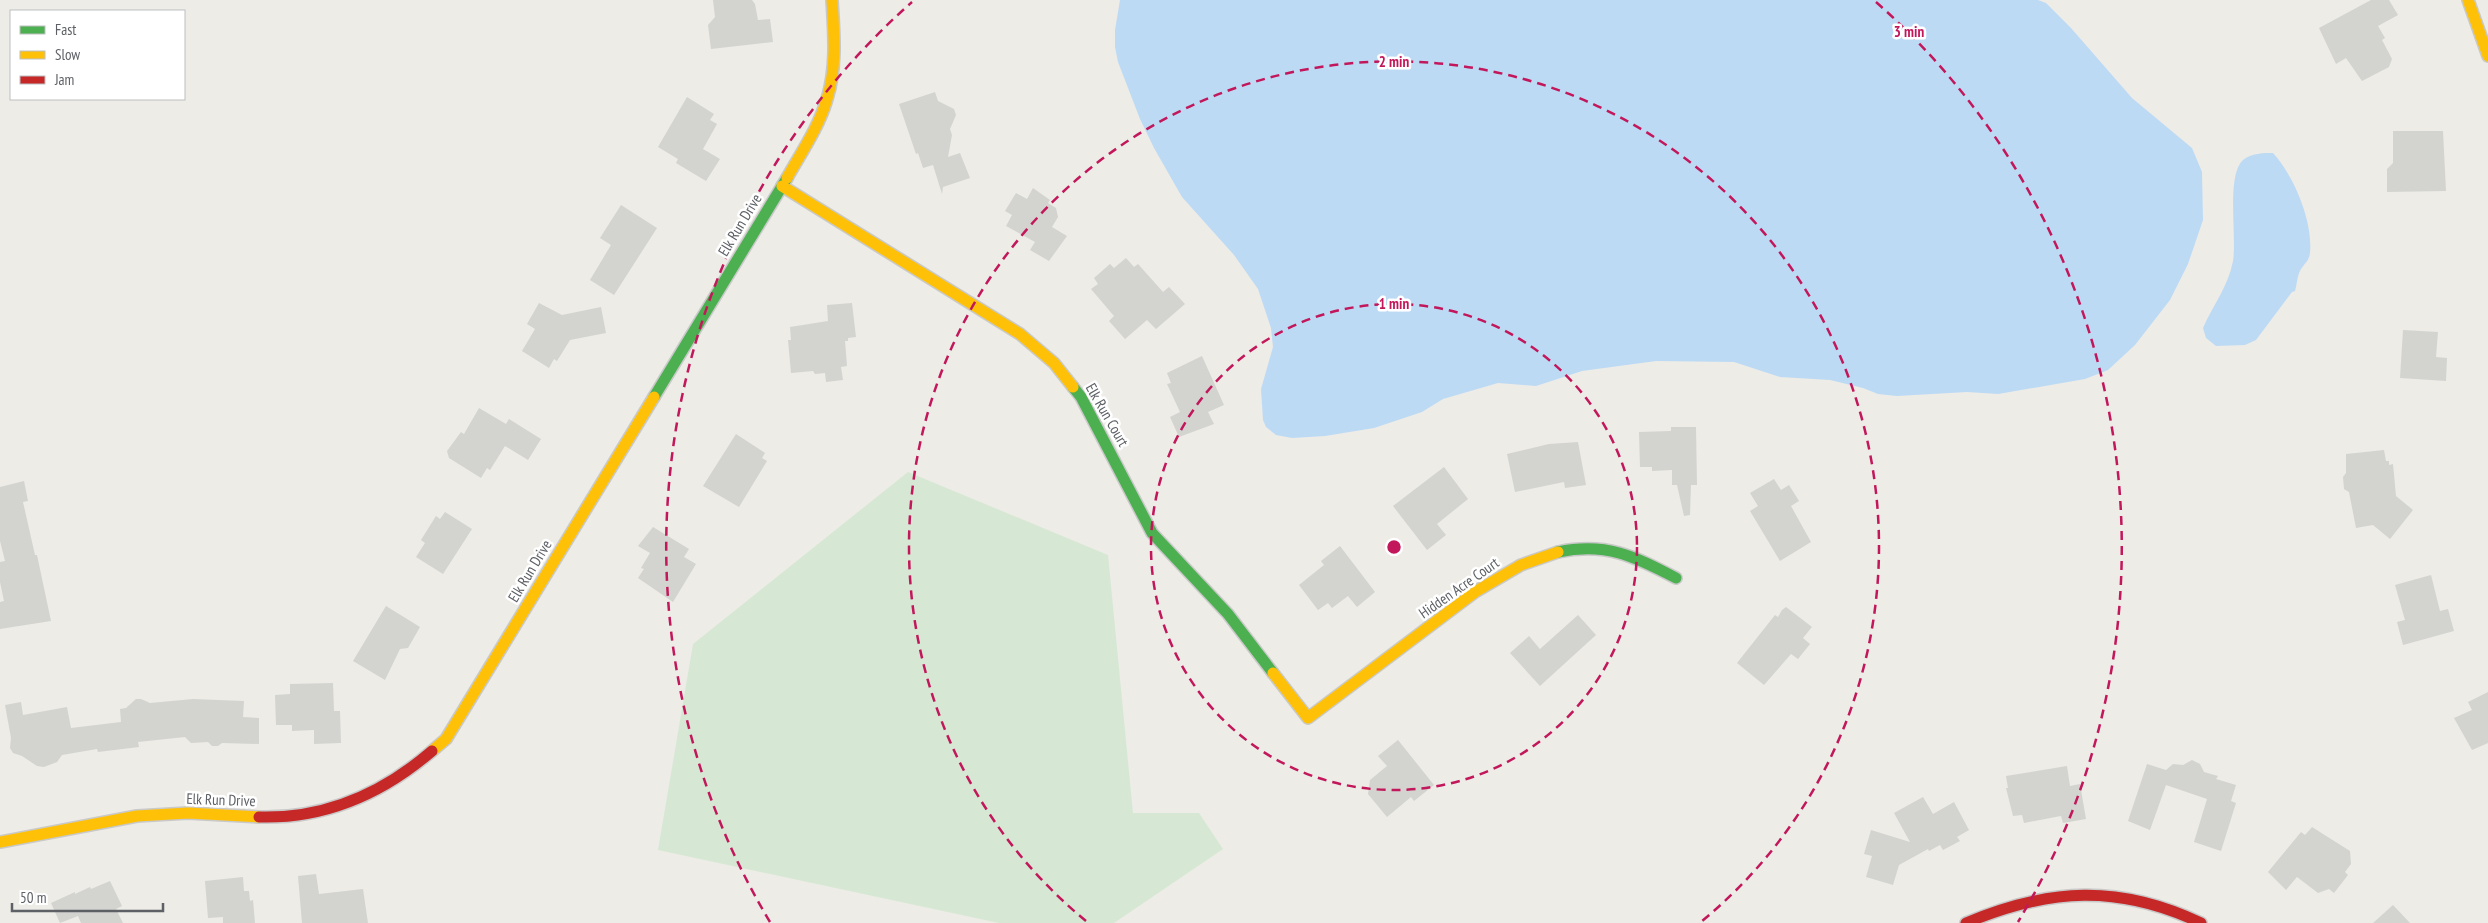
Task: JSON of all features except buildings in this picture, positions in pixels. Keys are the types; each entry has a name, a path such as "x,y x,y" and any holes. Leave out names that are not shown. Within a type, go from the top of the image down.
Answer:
{"street":[{"name":"Elk Run Drive","path":"0,842 109,820 157,814 283,817 329,810 358,800 398,779 446,740 803,151 827,101 832,72 834,28 832,0"},
{"path":"2468,0 2488,56"},
{"name":"Elk Run Court","path":"782,186 1020,334 1054,363 1081,396 1152,533 1228,614 1308,718"},
{"name":"Hidden Acre Court","path":"1308,718 1476,590 1514,568 1557,551 1599,548 1633,556 1676,578"},
{"path":"1966,923 1988,912 2061,896 2112,895 2162,906 2201,923"}],"green space":[{"path":"908,472 1108,555 1133,813 1199,813 1223,849 1114,923 999,923 658,850 693,644"}],"water":[{"path":"1120,0 2038,0 2046,3 2071,28 2132,98 2192,148 2202,172 2203,220 2188,264 2170,300 2135,345 2108,370 2085,379 1998,394 1967,392 1897,396 1878,394 1863,388 1830,380 1780,377 1734,362 1656,361 1582,371 1536,386 1498,383 1443,399 1422,412 1374,428 1325,436 1292,438 1276,435 1266,427 1263,420 1261,389 1273,347 1271,328 1258,289 1234,255 1182,197 1140,119 1118,62 1115,47 1115,30"},
{"path":"2273,153 2295,186 2305,213 2310,240 2308,260 2300,271 2295,291 2292,292 2256,340 2245,345 2216,346 2206,338 2203,328 2224,288 2233,261 2233,193 2238,168 2243,160 2250,156"}],"traffic: fast":[{"path":"654,397 787,178"},
{"path":"1073,387 1081,397 1152,533 1228,614 1273,673"},
{"path":"1558,552 1591,549 1619,553 1647,563 1676,578"}],"traffic: slow":[{"path":"787,178 819,120 830,87 834,50 832,0"},
{"path":"2468,0 2488,56"},
{"path":"782,186 1020,334 1054,363 1073,387"},
{"path":"432,751 446,739 654,397"},
{"path":"1273,673 1308,718 1475,592 1521,565 1558,552"},
{"path":"0,842 137,816 188,813 259,817"}],"traffic: jam":[{"path":"259,817 307,814 352,801 393,780 432,751"},
{"path":"1966,923 1997,911 2026,903 2055,897 2084,895 2141,902 2171,910 2201,923"}]}
